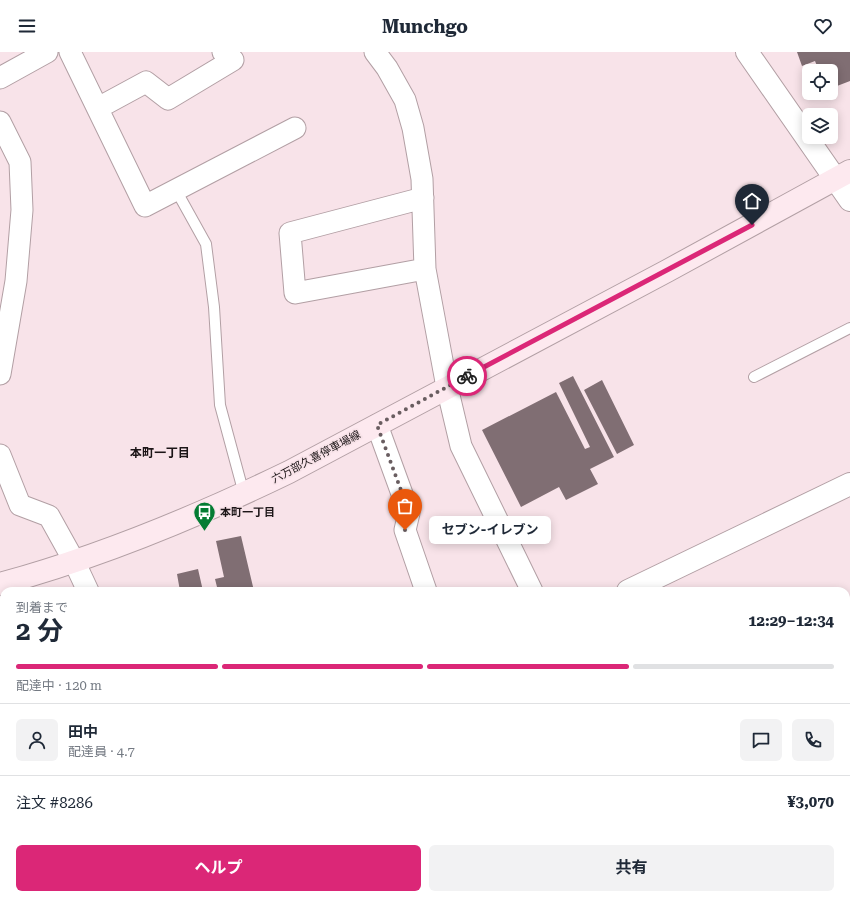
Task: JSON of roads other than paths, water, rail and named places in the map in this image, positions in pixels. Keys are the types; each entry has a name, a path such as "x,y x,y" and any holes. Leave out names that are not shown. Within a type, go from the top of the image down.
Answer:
{"main road":[{"name":"六万部久喜停車場線","path":"0,584 74,561 188,519 244,494 668,271 843,175"}],"street":[{"path":"0,78 46,52"},
{"path":"70,52 145,206 295,128"},
{"path":"98,108 146,82 168,99 233,60 223,52"},
{"path":"375,52 387,68 405,100 413,128 422,179 425,269 447,387 461,446 530,587"},
{"path":"747,52 843,175 850,200"},
{"path":"0,122 20,162 22,210 16,281 0,374"},
{"path":"423,198 290,233 295,293 425,269"},
{"path":"377,425 409,512 405,530 425,587"},
{"path":"0,455 20,505 49,516 74,561 86,587"},
{"path":"636,587 850,484"}],"lane":[{"path":"176,190 206,244 214,307 220,405 244,494"},
{"path":"754,377 850,328"}],"place":[{"name":"セブン-イレブン","path":"405,530"},
{"name":"本町一丁目","path":"204,532"}],"district":[{"name":"本町一丁目","path":"160,453"}]}
